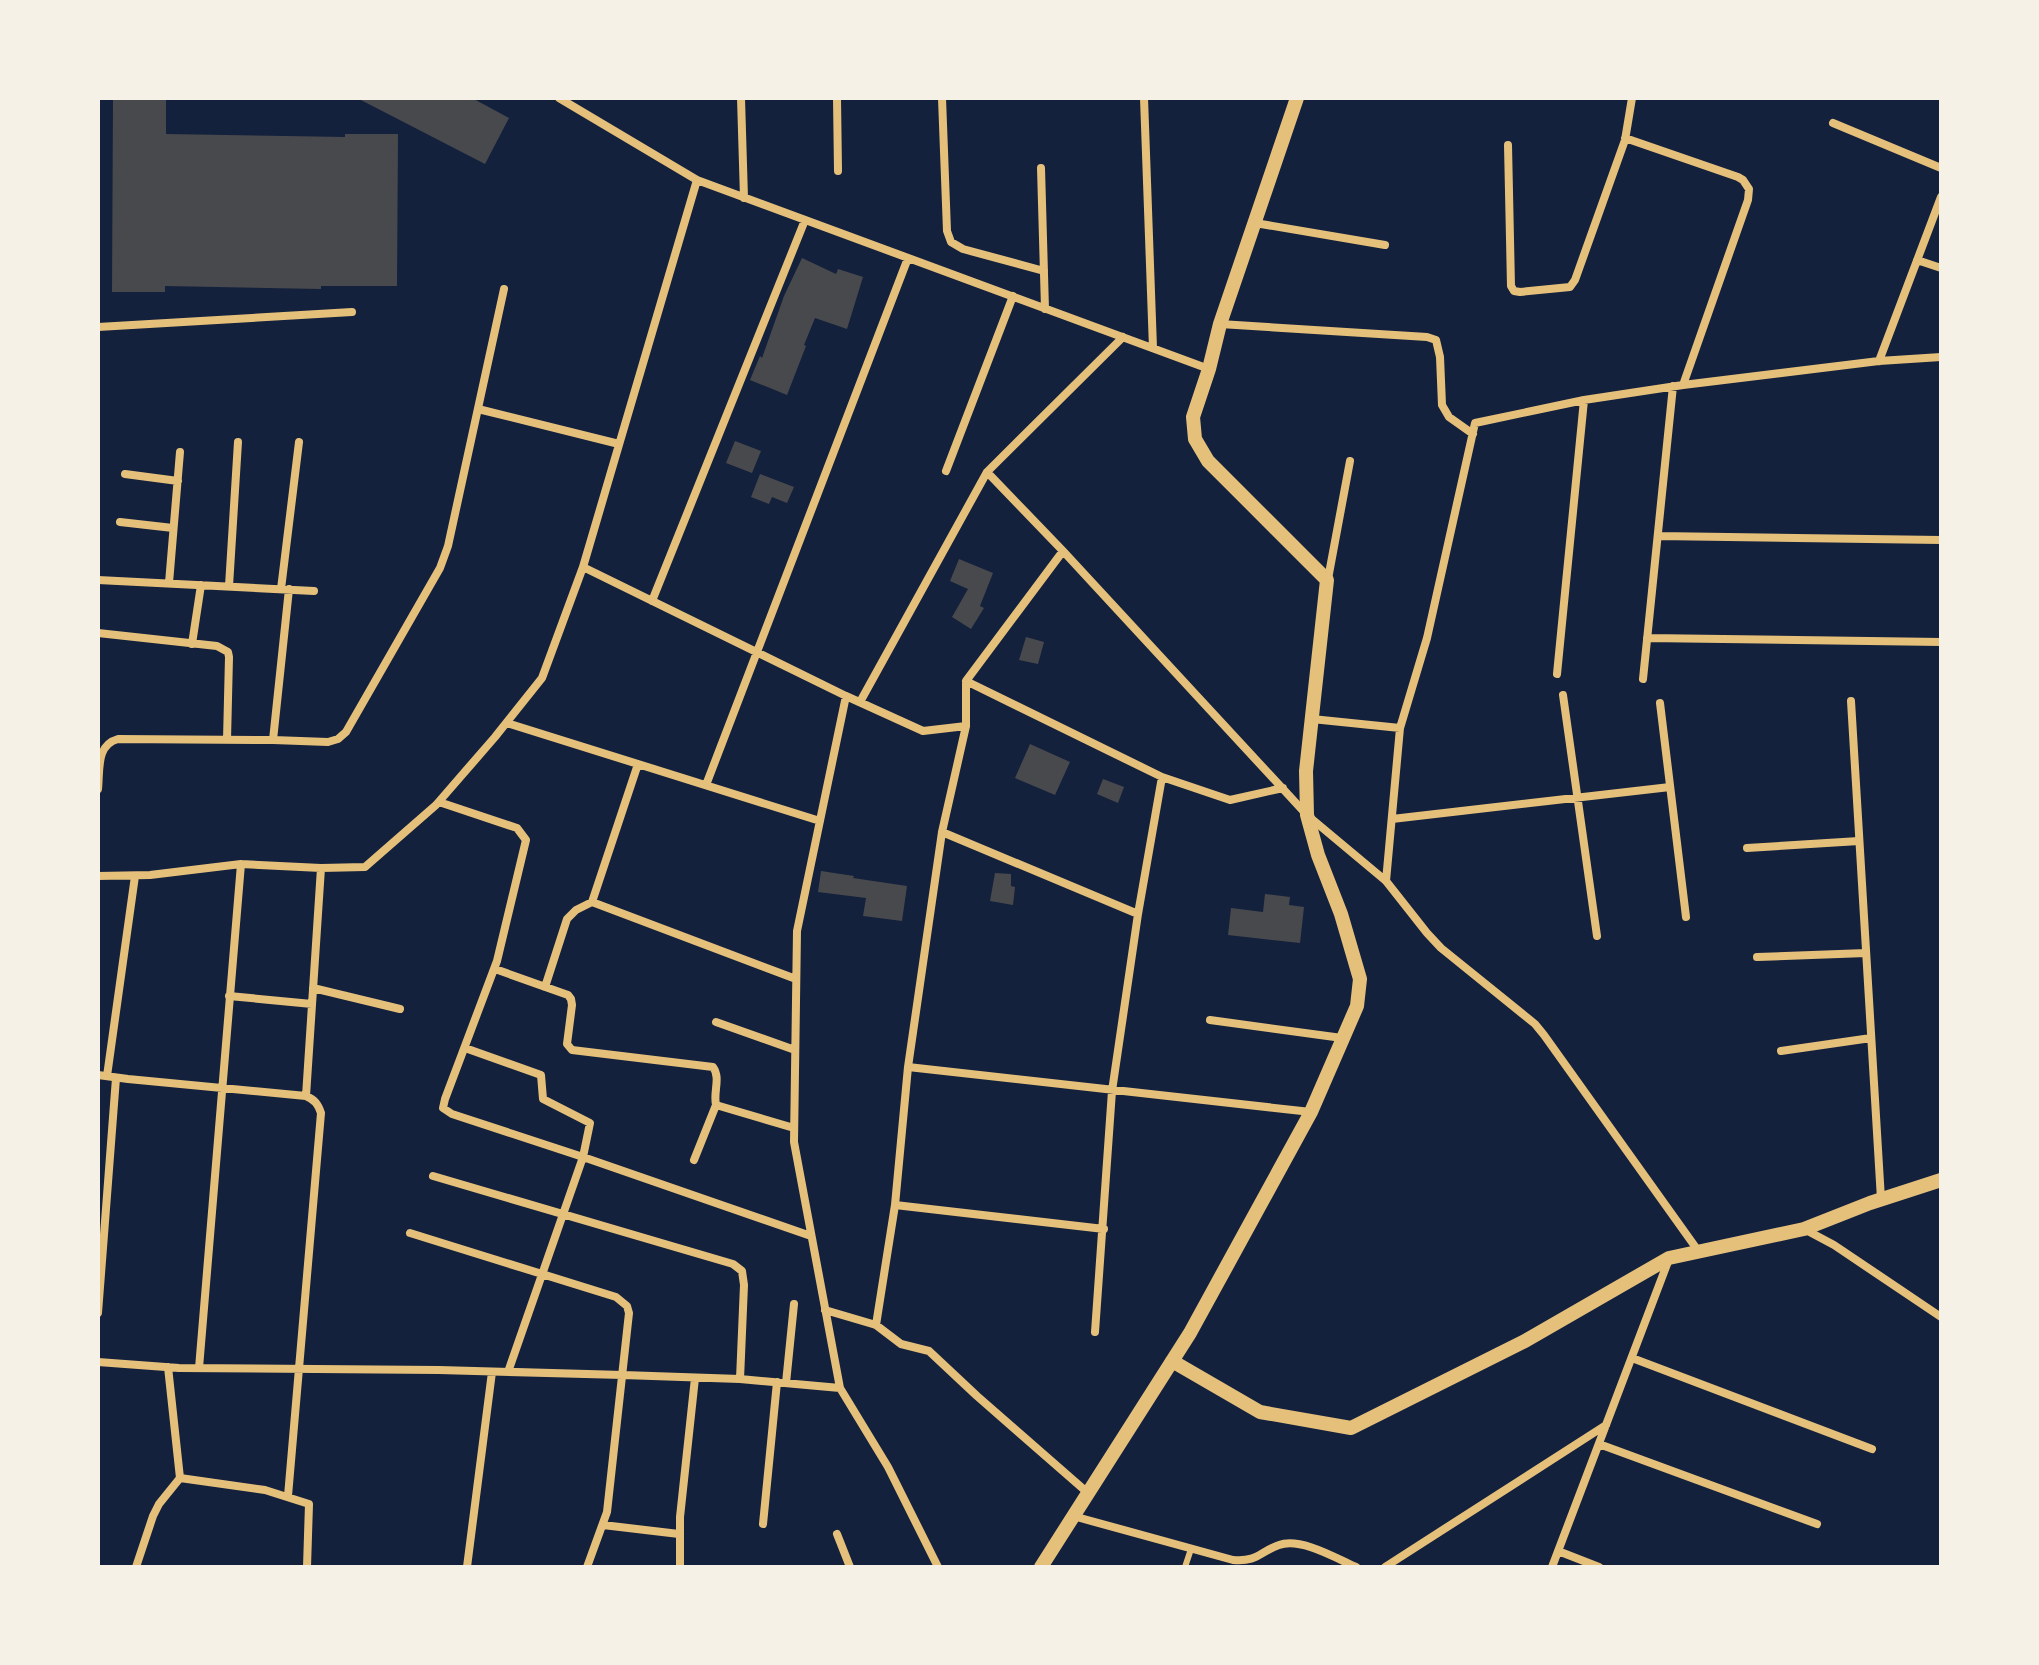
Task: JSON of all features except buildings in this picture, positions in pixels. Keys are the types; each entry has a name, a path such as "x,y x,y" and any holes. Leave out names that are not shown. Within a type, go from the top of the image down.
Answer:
{"street":[{"path":"559,98 697,180 1209,369"},
{"path":"741,98 744,198"},
{"path":"837,98 838,171"},
{"path":"942,98 947,231 951,242 963,249 1044,271"},
{"path":"1144,98 1153,348"},
{"path":"1297,98 1220,324 1193,417 1195,439 1208,461 1327,580"},
{"path":"1508,145 1511,286 1514,291 1520,292 1565,288 1573,284 1625,138 1632,98"},
{"path":"1833,123 1941,168"},
{"path":"1625,138 1738,177 1749,189 1748,200 1678,385 1643,679"},
{"path":"1041,168 1045,309"},
{"path":"98,876 135,876 241,864 365,867 439,802 507,723 542,678 583,567 697,180"},
{"path":"1879,361 1941,197"},
{"path":"652,601 805,220"},
{"path":"1255,223 1385,245"},
{"path":"706,785 908,258"},
{"path":"1917,260 1941,268"},
{"path":"98,789 101,744 109,741 328,742 346,732 440,568 448,546 504,289"},
{"path":"946,471 1013,296"},
{"path":"98,327 352,312"},
{"path":"1220,324 1436,340 1440,357 1442,405 1449,417 1473,434"},
{"path":"860,702 987,472 1123,337"},
{"path":"1386,881 1400,728 1427,638 1475,423 1584,400 1678,385 1879,361 1941,357"},
{"path":"1557,674 1584,400"},
{"path":"478,409 619,444"},
{"path":"229,586 238,442"},
{"path":"273,740 299,442"},
{"path":"169,583 180,452"},
{"path":"1041,1567 1190,1333 1311,1112 1357,1006 1360,979 1307,815 1306,771 1327,580 1350,461"},
{"path":"987,472 1307,815 1386,881 1441,948 1535,1024 1699,1252"},
{"path":"125,474 178,481"},
{"path":"120,522 173,528"},
{"path":"1658,536 1941,540"},
{"path":"876,1325 895,1205 908,1067 942,832 966,726 966,681 1063,551"},
{"path":"583,567 923,731 966,726"},
{"path":"98,580 314,591"},
{"path":"192,644 201,585"},
{"path":"98,633 217,646 228,652 227,740"},
{"path":"1647,638 1941,642"},
{"path":"966,681 1162,777 1230,800 1283,788"},
{"path":"1563,695 1597,936"},
{"path":"846,696 797,931 794,1142 840,1388 888,1467 938,1567"},
{"path":"1851,701 1881,1199"},
{"path":"1660,703 1686,917"},
{"path":"1312,719 1400,728"},
{"path":"507,723 820,821"},
{"path":"545,987 567,919 592,902 638,764"},
{"path":"1095,1332 1112,1091 1162,777"},
{"path":"1392,819 1670,787"},
{"path":"439,802 517,828 526,840 495,969 443,1108 452,1114 811,1236"},
{"path":"942,832 1138,914"},
{"path":"1747,848 1859,841"},
{"path":"199,1368 241,864"},
{"path":"306,1096 321,868"},
{"path":"98,1313 107,1076 135,876"},
{"path":"592,902 796,979"},
{"path":"1757,957 1866,953"},
{"path":"495,969 568,995 572,1005 567,1044 572,1050 713,1067 717,1075 716,1105 694,1160"},
{"path":"313,988 400,1009"},
{"path":"229,996 312,1004"},
{"path":"1210,1020 1342,1038"},
{"path":"716,1022 795,1050"},
{"path":"1781,1051 1871,1038"},
{"path":"465,1048 541,1075 543,1099 590,1123 583,1157 508,1372"},
{"path":"908,1067 1311,1112"},
{"path":"107,1076 306,1096 319,1106 321,1113 288,1496"},
{"path":"716,1105 794,1128"},
{"path":"433,1176 733,1264 742,1271 744,1285 740,1379"},
{"path":"1172,1361 1260,1412 1351,1428 1525,1341 1669,1258 1804,1229 1941,1180"},
{"path":"895,1205 1104,1229"},
{"path":"1804,1229 1834,1245 1941,1317"},
{"path":"410,1233 616,1297 627,1306 629,1313 623,1375 607,1512 587,1567"},
{"path":"1552,1567 1669,1258"},
{"path":"763,1524 794,1304"},
{"path":"825,1310 876,1325 901,1344 929,1351 1088,1493"},
{"path":"1632,1358 1872,1449"},
{"path":"98,1362 199,1368 740,1379 840,1388"},
{"path":"136,1567 153,1516 180,1478 168,1367"},
{"path":"467,1567 492,1372"},
{"path":"680,1567 679,1534 695,1378"},
{"path":"1385,1567 1606,1425"},
{"path":"1599,1444 1817,1524"},
{"path":"180,1478 265,1490 309,1504 307,1567"},
{"path":"1073,1516 1233,1560 1256,1559 1278,1545 1291,1542 1306,1545 1356,1567"},
{"path":"603,1525 679,1534"},
{"path":"837,1534 850,1567"},
{"path":"1558,1551 1599,1567"}],"lane":[{"path":"1185,1567 1191,1549"}]}
